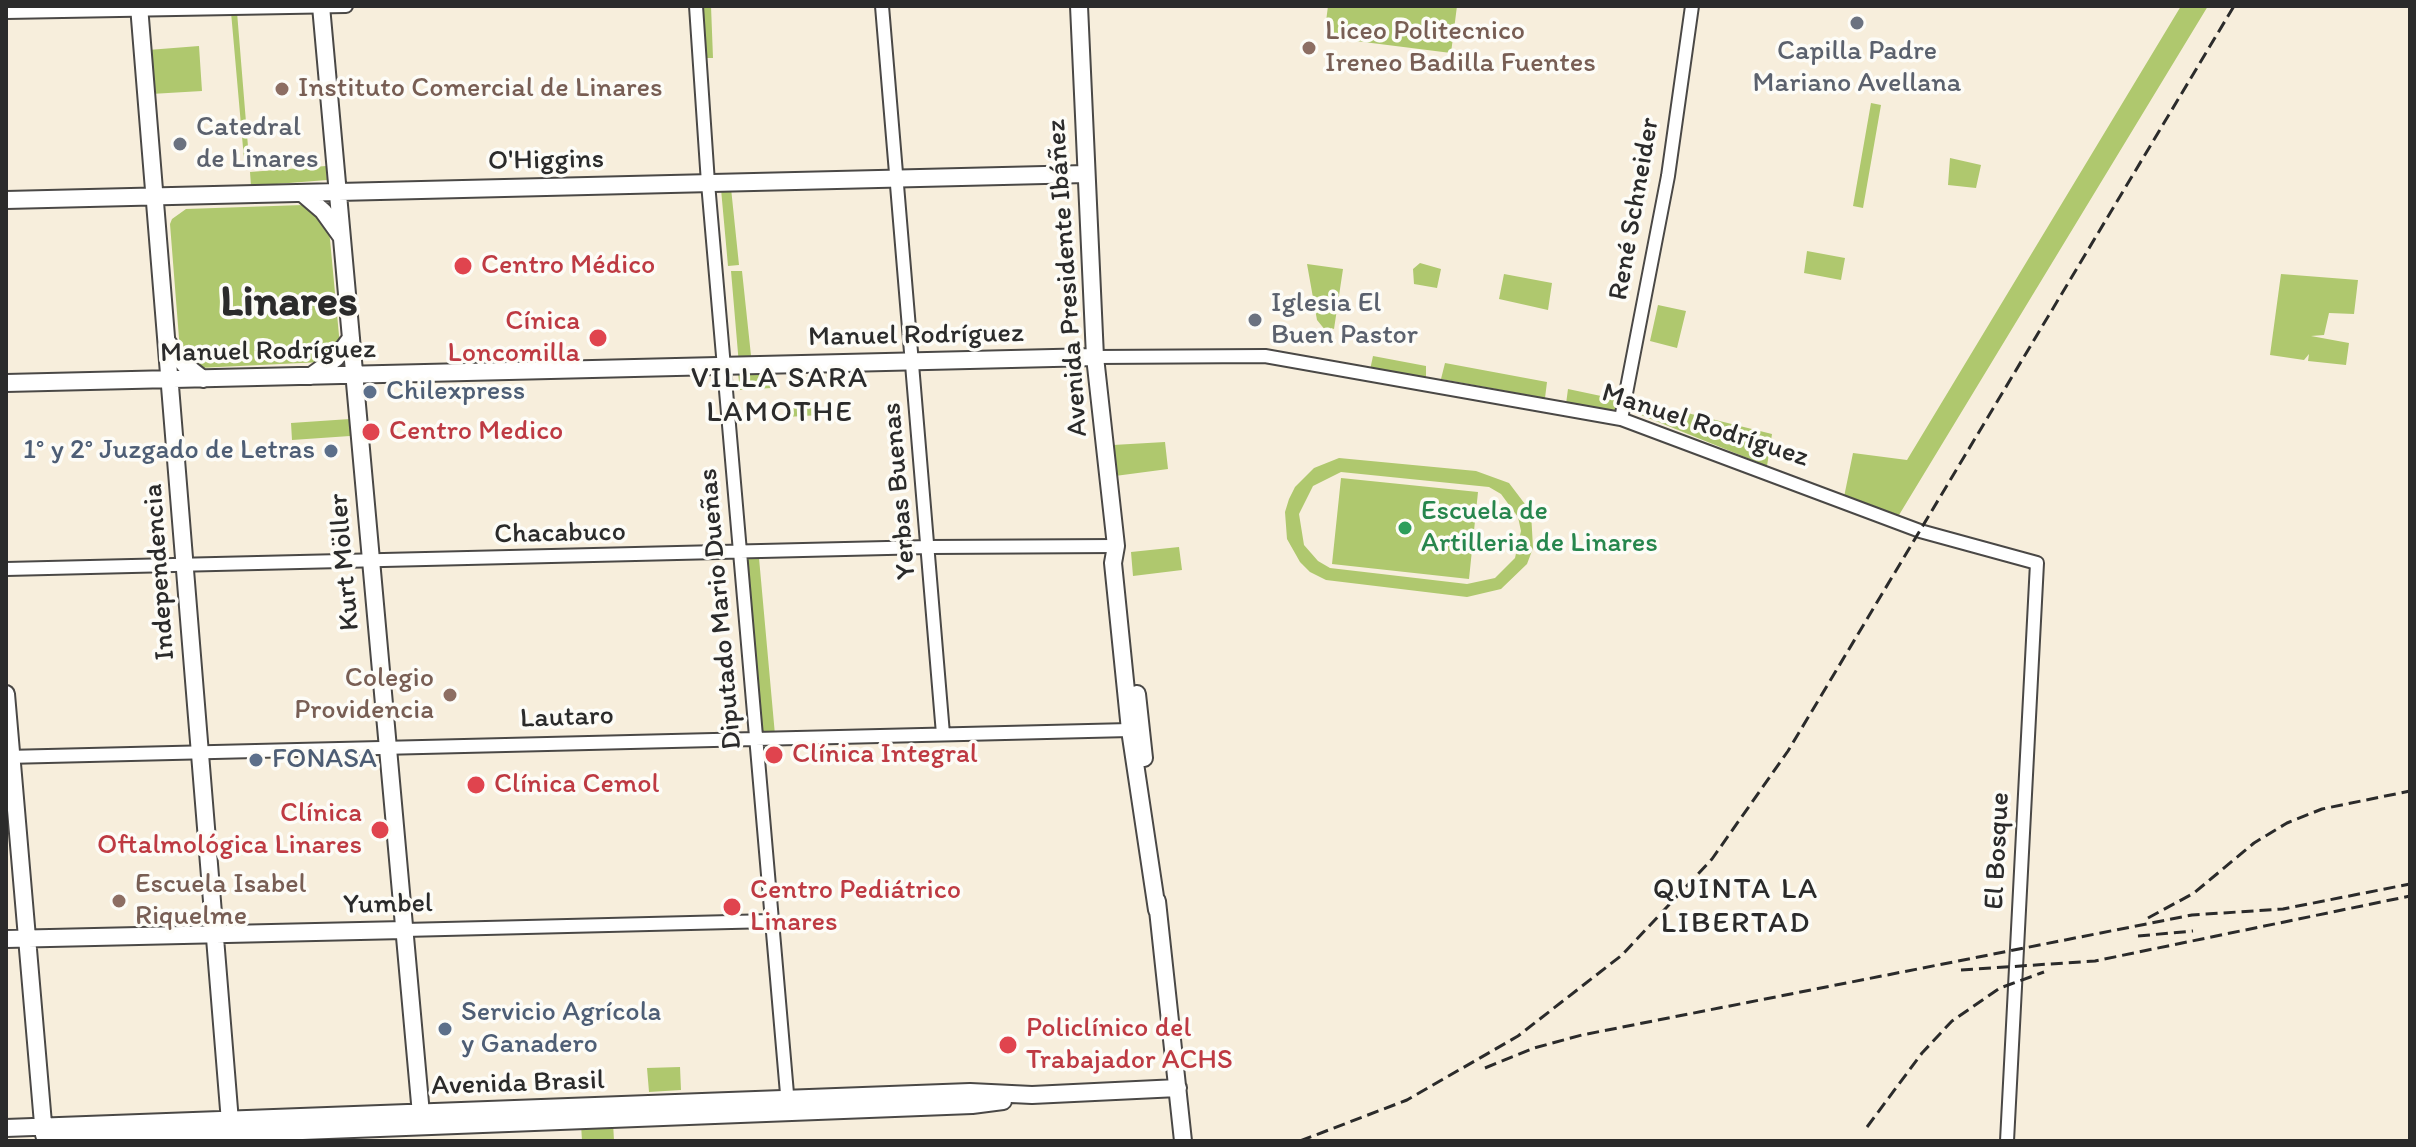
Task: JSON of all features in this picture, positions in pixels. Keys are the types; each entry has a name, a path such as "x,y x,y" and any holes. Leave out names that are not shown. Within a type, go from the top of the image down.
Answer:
{"main road":[{"name":"Kurt Möller","path":"321,6 421,1114"},
{"name":"Avenida Presidente Ibáñez","path":"1079,6 1095,357 1116,546 1113,563 1135,728 1144,844 1157,910 1183,1141"},
{"name":"Independencia","path":"139,9 231,1128"},
{"name":"O'Higgins","path":"6,200 191,198 1086,174"},
{"path":"302,193 323,211 342,238"},
{"path":"158,230 171,211 191,198"},
{"path":"310,377 336,358 351,338"},
{"path":"167,342 185,365 203,379"},
{"name":"Manuel Rodríguez","path":"6,383 1095,357"},
{"path":"6,694 44,1137"},
{"name":"Yumbel","path":"6,939 404,930"},
{"name":"Avenida Brasil","path":"6,1128 44,1137 231,1128 421,1114 972,1105 1032,1095 1178,1088"},
{"name":"Avenida Brasil","path":"231,1128 407,1127 788,1106"},
{"path":"407,1127 417,1122 421,1114"}],"street":[{"path":"6,12 346,6"},
{"name":"Diputado Mario Dueñas","path":"696,6 708,183 788,1106"},
{"name":"Yerbas Buenas","path":"882,6 943,734"},
{"name":"René Schneider","path":"1621,419 1668,176 1692,6"},
{"name":"Manuel Rodríguez","path":"1095,357 1265,356 1621,419 1920,531 2037,563"},
{"name":"Chacabuco","path":"6,569 740,554 929,547 1116,546"},
{"name":"El Bosque","path":"2007,1141 2037,563"},
{"name":"Lautaro","path":"9,757 1135,728"},
{"name":"Yumbel","path":"404,930 772,921"}],"green space":[{"path":"699,6 711,6 713,58 702,58"},
{"path":"1328,6 1457,6 1451,53 1324,37"},
{"path":"2181,6 2208,6 1899,515 1844,497 1853,453 1907,460"},
{"path":"231,12 237,12 249,159 244,159"},
{"path":"199,46 202,91 151,94 148,50"},
{"path":"1871,103 1881,105 1863,208 1853,206"},
{"path":"1950,158 1981,165 1976,188 1948,185"},
{"path":"326,166 327,180 251,186 250,172"},
{"path":"731,188 739,265 728,266 721,189"},
{"path":"309,207 329,229 340,346 322,362 198,368 180,351 172,219 186,209"},
{"path":"1807,251 1845,258 1841,280 1804,273"},
{"path":"1420,263 1441,269 1437,288 1414,284 1413,269"},
{"path":"1307,264 1343,269 1334,329 1331,328 1330,336 1317,320"},
{"path":"731,271 742,271 752,365 739,365"},
{"path":"1504,274 1552,283 1548,310 1499,299"},
{"path":"2281,274 2358,280 2354,314 2329,313 2324,335 2311,336 2349,343 2346,365 2308,361 2309,354 2304,360 2270,355"},
{"path":"1658,305 1686,311 1677,348 1650,341"},
{"path":"1373,356 1426,366 1426,379 1370,370"},
{"path":"1445,363 1547,382 1545,398 1441,379"},
{"path":"769,370 771,388 740,390 738,373"},
{"path":"1568,389 1620,400 1618,413 1566,404"},
{"path":"820,401 821,415 786,417 785,403"},
{"path":"1639,401 1772,434 1767,466 1636,413"},
{"path":"350,419 350,436 292,440 291,423"},
{"path":"1165,442 1168,469 1115,476 1113,445"},
{"path":"1339,458 1476,471 1509,483 1531,512 1533,548 1527,564 1501,589 1467,597 1326,580 1310,572 1300,562 1287,539 1285,512 1289,499 1295,487 1314,468","holes":["1341,472 1489,487 1501,494 1518,517 1521,531 1515,558 1495,578 1467,584 1330,568 1318,561 1304,545 1299,514 1313,486"]},
{"name":"Escuela de Artilleria de Linares","path":"1341,478 1478,492 1469,579 1332,564"},
{"path":"1179,547 1182,570 1133,576 1131,552"},
{"path":"743,557 759,558 775,735 758,735"},
{"path":"680,1067 681,1090 649,1092 647,1068"},
{"path":"613,1122 614,1141 582,1141 581,1124"}],"railway":[{"path":"1300,1141 1407,1100 1518,1036 1622,955 1712,859 1788,751 2234,6"},
{"path":"2148,918 2194,893 2254,843 2287,823 2322,809 2410,791"},
{"path":"1485,1068 1534,1048 1582,1035 2192,915 2283,909 2410,884"},
{"path":"1961,970 2095,961 2410,896"},
{"path":"2138,936 2193,931"},
{"path":"1867,1127 1922,1053 1952,1021 2000,988 2044,972"}],"place":[{"name":"Capilla Padre Mariano Avellana","path":"1857,23"},
{"name":"Liceo Politecnico Ireneo Badilla Fuentes","path":"1309,48"},
{"name":"Instituto Comercial de Linares","path":"282,89"},
{"name":"Catedral de Linares","path":"180,144"},
{"name":"Centro Médico","path":"463,266"},
{"name":"Iglesia El Buen Pastor","path":"1255,320"},
{"name":"Cínica Loncomilla","path":"598,338"},
{"name":"Chilexpress","path":"370,392"},
{"name":"Centro Medico","path":"371,432"},
{"name":"1° y 2° Juzgado de Letras","path":"331,451"},
{"name":"Escuela de Artilleria de Linares","path":"1405,528"},
{"name":"Colegio Providencia","path":"450,695"},
{"name":"Clínica Integral","path":"774,755"},
{"name":"FONASA","path":"256,760"},
{"name":"Clínica Cemol","path":"476,785"},
{"name":"Clínica Oftalmológica Linares","path":"380,830"},
{"name":"Escuela Isabel Riquelme","path":"119,901"},
{"name":"Centro Pediátrico Linares","path":"732,907"},
{"name":"Servicio Agrícola y Ganadero","path":"445,1029"},
{"name":"Policlínico del Trabajador ACHS","path":"1008,1045"}],"district":[{"name":"Linares","path":"289,304"},
{"name":"VILLA SARA LAMOTHE","path":"780,396"},
{"name":"QUINTA LA LIBERTAD","path":"1736,907"}]}
